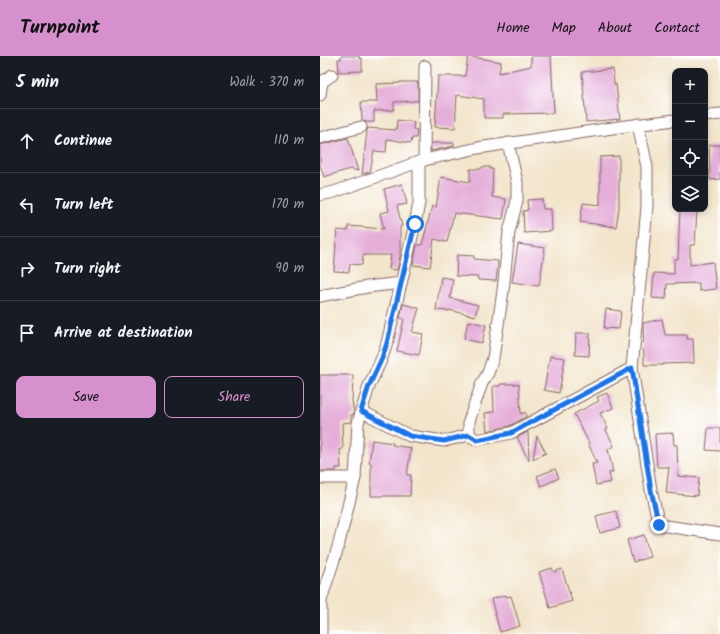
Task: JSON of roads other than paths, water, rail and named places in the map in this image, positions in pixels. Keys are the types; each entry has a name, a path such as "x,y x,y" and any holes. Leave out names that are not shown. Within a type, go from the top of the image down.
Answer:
{"street":[{"path":"321,634 321,600 338,547 355,478 358,422 369,386 387,343 419,203 425,66"},
{"path":"320,95 322,82 332,75"},
{"path":"708,116 720,114"},
{"path":"320,195 334,192 422,161 478,148 672,120"},
{"path":"638,124 647,167 647,207 632,368 651,490 659,525 720,534"},
{"path":"320,138 361,127"},
{"path":"469,435 469,421 482,383 488,373 493,358 503,291 509,232 517,200 517,182 508,143"},
{"path":"320,296 401,283"},
{"path":"361,411 410,436 444,441 469,435 477,440 511,433 632,368"},
{"path":"320,478 355,478"}]}
